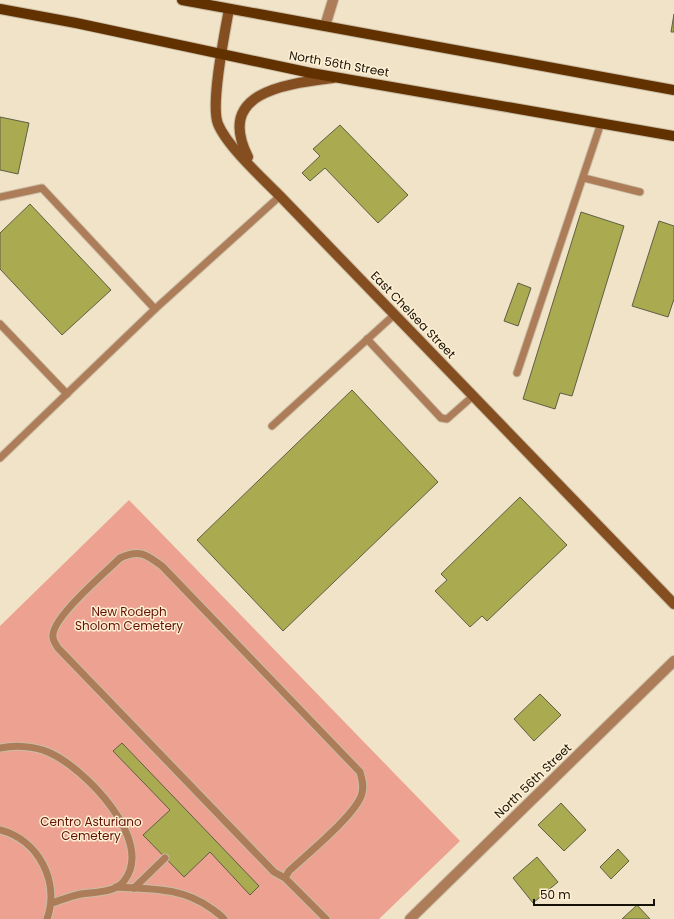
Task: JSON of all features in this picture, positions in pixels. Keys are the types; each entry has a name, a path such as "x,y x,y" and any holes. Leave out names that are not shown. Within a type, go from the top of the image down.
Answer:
{"main road":[{"path":"182,0 674,90"},
{"name":"North 56th Street","path":"0,9 76,22 337,77 674,136"}],"street":[{"path":"325,26 333,0"},
{"name":"East Chelsea Street","path":"229,9 221,53 215,114 218,124 233,145 280,196 674,604"},
{"path":"254,168 244,148 239,131 244,113 253,99 263,92 288,84 337,77"},
{"name":"North 56th Street","path":"410,919 674,661"}],"lane":[{"path":"517,374 584,178 601,123"},
{"path":"584,178 640,192"},
{"path":"0,197 42,188 155,309"},
{"path":"0,458 155,309 280,196"},
{"path":"272,426 394,314"},
{"path":"0,324 67,394"},
{"path":"367,339 441,418 448,419 473,396"},
{"path":"285,878 289,871 354,809 362,794 363,782 360,772 162,566 150,557 139,553 131,553 120,558 63,614 55,625 52,637 58,648 274,872 285,878 326,919"},
{"path":"0,748 34,748 48,752 71,764 108,802 128,837 132,852 130,868 124,881 116,888"},
{"path":"0,830 18,837 29,845 44,864 49,877 52,903 47,919"},
{"path":"134,888 165,858"},
{"path":"52,903 80,894 116,888 163,889 185,895 204,903 224,919"}],"green space":[{"name":"New Rodeph Sholom Cemetery","path":"129,500 460,841 379,919 0,919 0,626"}],"building":[{"path":"674,14 674,32 671,32"},
{"path":"0,117 29,123 18,174 0,170"},
{"path":"340,125 408,195 378,223 325,168 310,181 302,173 320,156 313,149"},
{"path":"30,204 111,290 62,335 0,269 0,233"},
{"path":"581,212 624,226 572,396 560,393 555,409 523,399"},
{"path":"659,221 674,226 674,299 668,317 632,306"},
{"path":"518,283 531,288 518,326 504,321"},
{"path":"352,390 438,482 283,631 197,540"},
{"path":"520,497 567,545 487,621 482,616 470,627 435,591 447,580 441,574"},
{"path":"540,694 561,715 534,741 514,719"},
{"path":"122,743 259,886 250,895 210,852 184,877 143,835 170,810 113,751"},
{"path":"561,803 586,830 564,851 538,825"},
{"path":"618,849 629,861 611,879 600,867"},
{"path":"537,857 558,882 533,903 513,878"},
{"path":"637,905 650,919 622,919"}],"park label":[{"name":"Centro Asturiano Cemetery","path":"91,829"}]}
